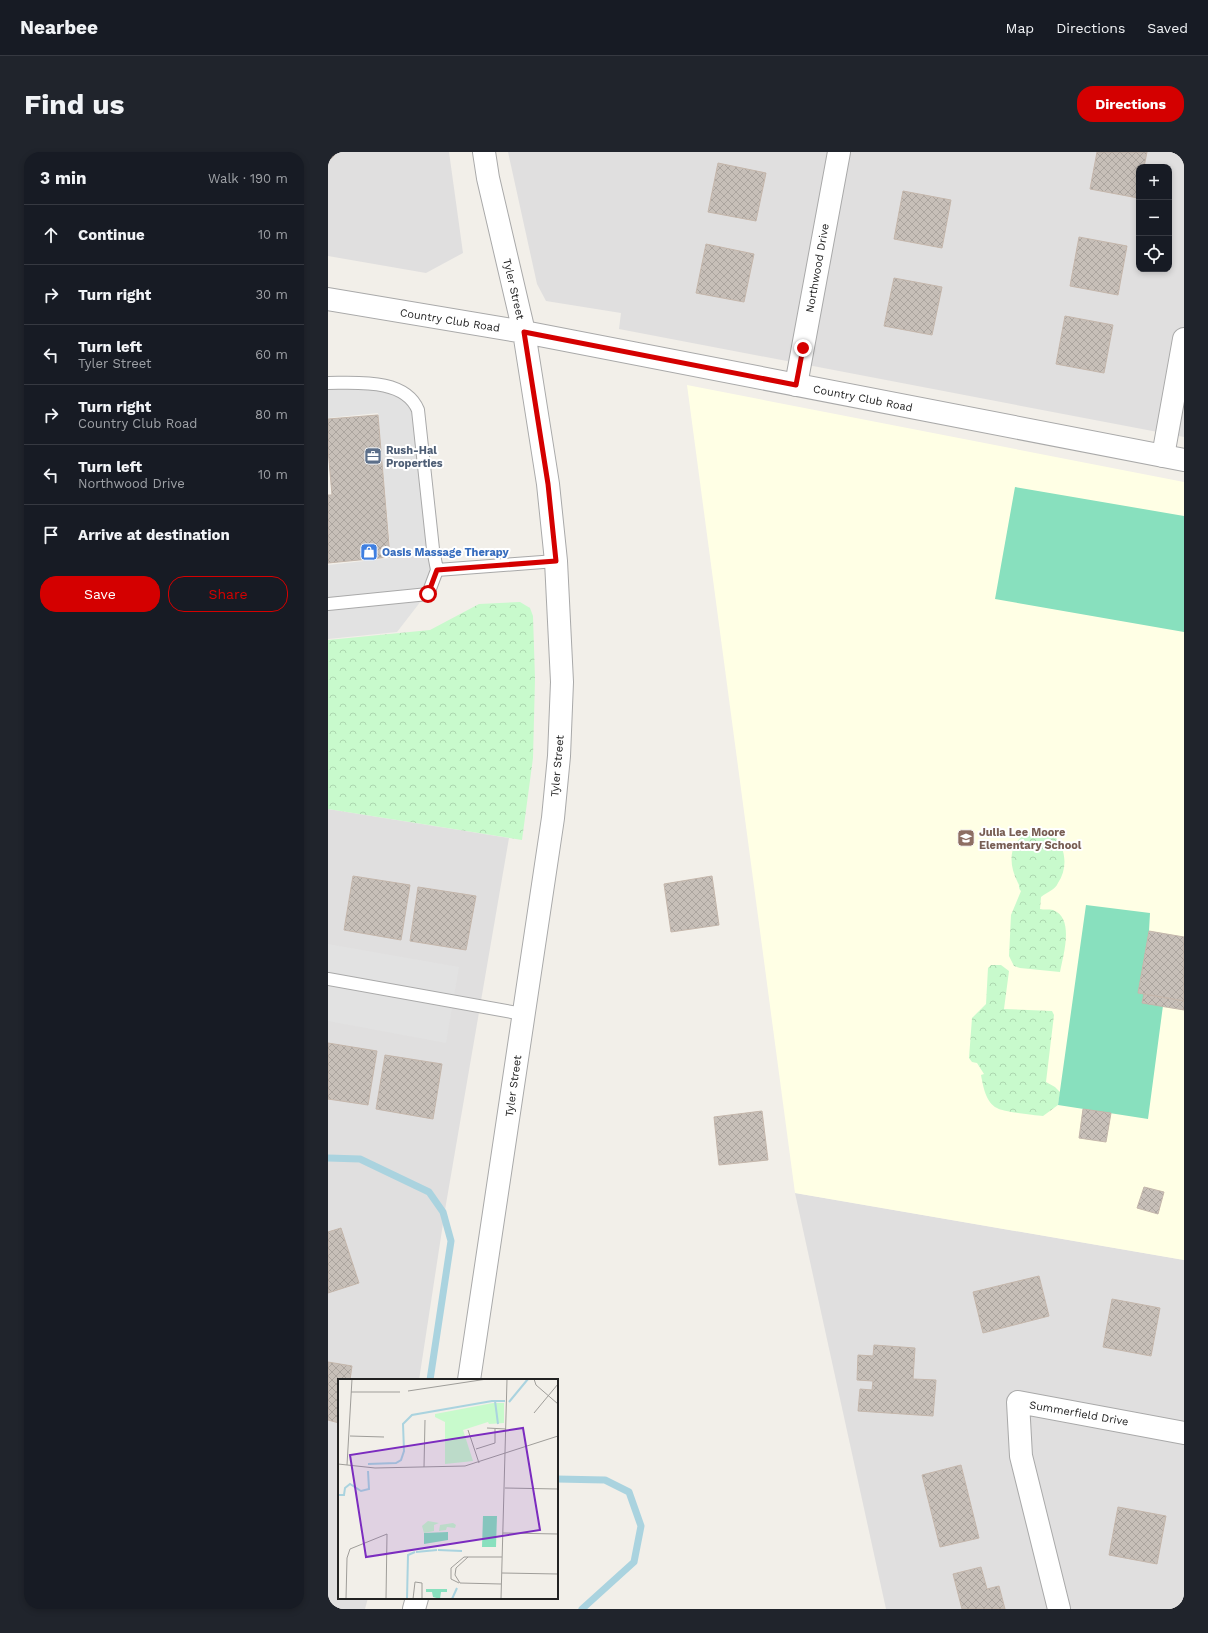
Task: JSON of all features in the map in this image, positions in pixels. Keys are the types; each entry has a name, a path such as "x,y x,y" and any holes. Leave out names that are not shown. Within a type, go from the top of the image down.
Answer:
{"street":[{"name":"Tyler Street","path":"469,1379 553,818 559,756 562,682 556,561 548,484 524,332 488,178 484,152"},
{"name":"Northwood Drive","path":"796,385 838,152"},
{"name":"Country Club Road","path":"328,299 524,332 1184,460"},
{"path":"1163,456 1184,339"},
{"name":"Summerfield Drive","path":"1059,1609 1021,1456 1018,1402 1184,1432"},
{"path":"414,1609 417,1599"}],"lane":[{"path":"328,383 367,383 399,389 415,402 418,410 437,570 428,594 328,604"},
{"path":"437,570 556,561"},
{"path":"328,979 523,1014"}],"shaded area":[{"path":"328,152 449,152 463,253 426,273 328,256"},
{"path":"508,152 1184,152 1184,437 619,329 621,313 546,301 537,284"},
{"path":"359,378 400,384 422,405 439,559 421,601 397,632 328,639 328,565 391,558 378,413 328,418 328,380"},
{"name":"Julia Lee Moore Elementary School","path":"687,385 1184,482 1184,1260 795,1193"},
{"path":"328,809 509,838 446,1204 419,1379 338,1379 338,1599 368,1599 365,1609 328,1609"},
{"path":"328,944 459,967 446,1043 328,1021"},
{"path":"795,1193 1184,1260 1184,1609 886,1609"}],"green space":[{"path":"1015,487 1184,516 1184,632 995,599"},
{"path":"520,602 530,608 533,616 535,679 533,758 522,840 328,809 328,640 430,630 479,604"},
{"path":"1041,828 1055,837 1060,843 1063,851 1064,867 1062,875 1057,885 1041,897 1040,909 1053,910 1060,914 1064,921 1066,938 1060,972 1020,968 1014,966 1009,956 1011,915 1021,891 1012,865 1013,848 1017,841 1023,836 1031,831"},
{"path":"1086,905 1150,913 1149,931 1138,993 1164,998 1148,1119 1058,1105"},
{"path":"991,965 1001,965 1009,971 1004,1009 1052,1011 1054,1015 1046,1082 1060,1092 1058,1105 1043,1116 1005,1111 993,1106 984,1089 981,1075 984,1074 977,1063 972,1062 969,1058 972,1018 986,1004 988,968"}],"building":[{"path":"328,152 338,152 328,162"},
{"path":"1097,152 1147,152 1145,164 1136,164 1136,198 1090,189"},
{"path":"718,163 766,173 756,221 708,212"},
{"path":"903,191 951,200 942,248 894,239"},
{"path":"1079,237 1127,246 1118,295 1070,286"},
{"path":"706,244 754,254 744,302 696,293"},
{"path":"894,278 942,287 932,335 884,326"},
{"path":"1065,316 1113,325 1104,373 1056,364"},
{"path":"378,415 390,557 328,563 328,495 332,495 328,449 328,419"},
{"path":"353,876 410,885 401,940 344,930"},
{"path":"712,876 719,925 671,932 664,884"},
{"path":"418,887 476,896 466,950 410,941"},
{"path":"1149,931 1184,937 1184,1001 1138,993"},
{"path":"1144,994 1184,1001 1184,1010 1142,1003"},
{"path":"328,1043 377,1051 368,1105 328,1099"},
{"path":"385,1055 442,1064 433,1119 376,1109"},
{"path":"1083,1109 1111,1113 1106,1142 1079,1138"},
{"path":"762,1111 768,1160 719,1165 714,1117"},
{"path":"1144,1187 1164,1192 1158,1214 1137,1208"},
{"path":"341,1228 359,1283 328,1293 328,1232"},
{"path":"1039,1276 1049,1316 983,1333 973,1292"},
{"path":"1112,1299 1160,1308 1151,1356 1103,1347"},
{"path":"874,1345 915,1348 913,1379 936,1380 933,1416 858,1411 860,1389 872,1390 873,1381 857,1380 858,1355 873,1356"},
{"path":"328,1362 352,1366 350,1379 338,1379 338,1423 328,1420"},
{"path":"961,1465 979,1538 940,1547 922,1475"},
{"path":"1118,1507 1166,1516 1157,1564 1109,1555"},
{"path":"981,1567 987,1589 999,1586 1005,1609 962,1609 953,1574"}],"waterway":[{"path":"328,1158 360,1159 429,1192 443,1212 451,1241 430,1379"},
{"path":"558,1479 605,1480 629,1492 641,1526 634,1562 582,1609"}],"place":[{"name":"Rush-Hal Properties","path":"373,456"},
{"name":"Oasis Massage Therapy","path":"369,552"},
{"name":"Julia Lee Moore Elementary School","path":"966,838"}],"route":[{"path":"428,594 437,570 556,561 548,484 524,332 796,385 803,348"}]}
